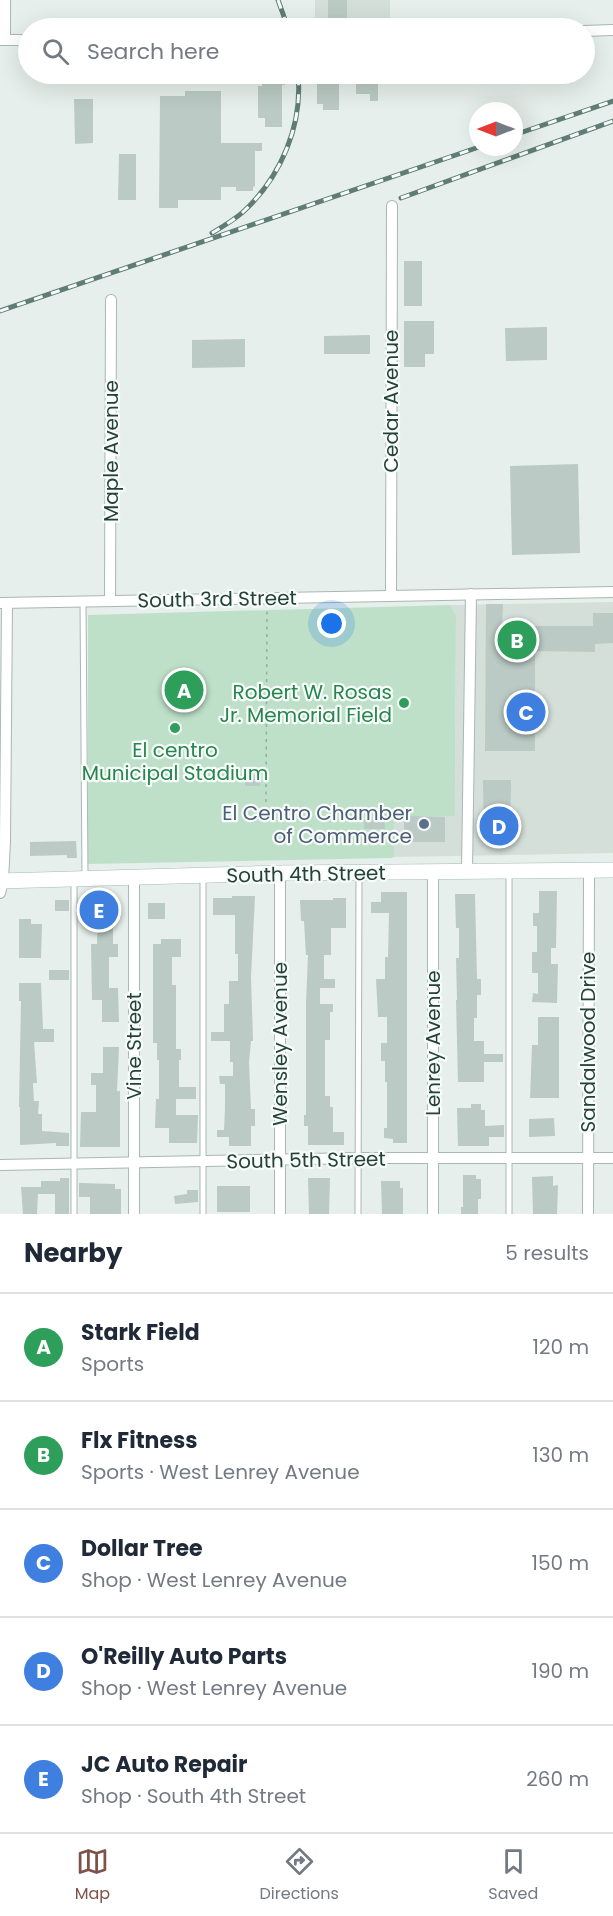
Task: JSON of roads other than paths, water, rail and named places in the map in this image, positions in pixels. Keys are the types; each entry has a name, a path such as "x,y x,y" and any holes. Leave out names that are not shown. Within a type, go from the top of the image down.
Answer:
{"main road":[{"name":"South 4th Street","path":"1,885 80,879 280,873 613,870"}],"street":[{"path":"3,40 5,0"},
{"path":"595,31 613,30"},
{"name":"Cedar Avenue","path":"391,596 392,206"},
{"name":"Maple Avenue","path":"110,601 111,300"},
{"name":"South 3rd Street","path":"4,603 613,592"},
{"path":"466,871 471,594"},
{"path":"1,885 4,603"},
{"name":"Sandalwood Drive","path":"588,1214 589,871"},
{"name":"Lenrey Avenue","path":"433,872 433,1214"},
{"name":"Wensley Avenue","path":"280,873 280,1214"},
{"name":"Vine Street","path":"134,878 134,1214"},
{"name":"South 5th Street","path":"0,1165 358,1158 613,1158"}],"lane":[{"path":"74,1214 83,602"},
{"path":"509,871 509,1214"},
{"path":"358,1214 359,872"},
{"path":"203,876 203,1214"}],"railway":[{"path":"278,0 284,18"},
{"path":"212,233 243,212 268,183 278,166 293,131 299,84"},
{"path":"523,132 613,101"},
{"path":"401,198 613,121"},
{"path":"0,311 469,150"}],"place":[{"name":"Flx Fitness","path":"517,640"},
{"name":"Stark Field","path":"184,690"},
{"name":"Robert W. Rosas Jr. Memorial Field","path":"404,703"},
{"name":"Dollar Tree","path":"526,712"},
{"name":"El centro Municipal Stadium","path":"175,728"},
{"name":"El Centro Chamber of Commerce","path":"424,824"},
{"name":"O'Reilly Auto Parts","path":"499,826"},
{"name":"JC Auto Repair","path":"99,910"}]}
